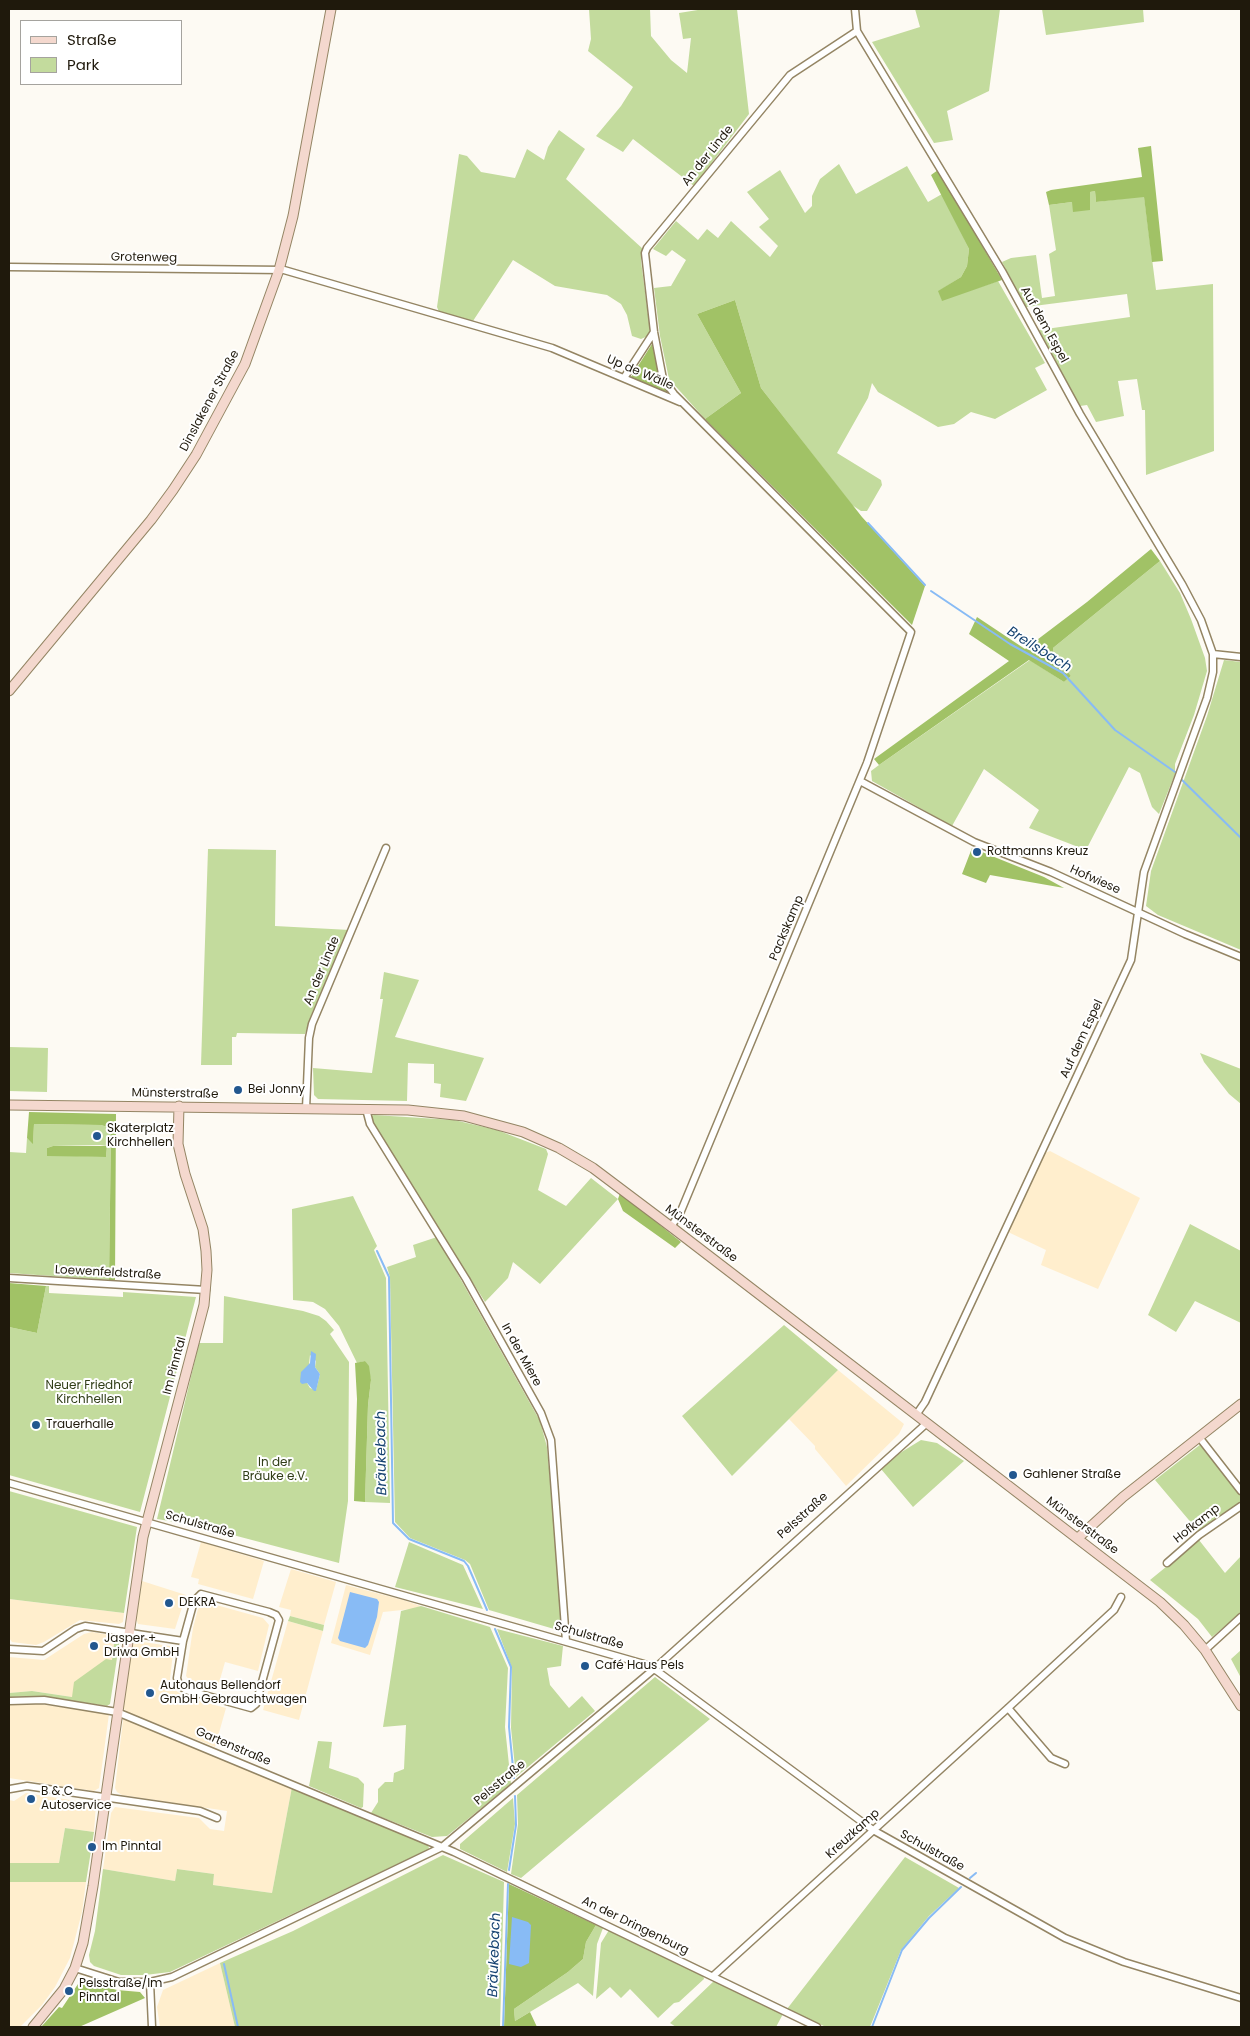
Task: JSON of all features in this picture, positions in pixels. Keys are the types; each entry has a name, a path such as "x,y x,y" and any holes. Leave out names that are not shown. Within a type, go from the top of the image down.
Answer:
{"main road":[{"name":"Dinslakener Straße","path":"9,691 151,520 196,455 245,364 279,270 303,167 330,9"},
{"name":"Münsterstraße","path":"9,1105 408,1110 464,1116 523,1132 559,1148 593,1168 1160,1602 1206,1650 1241,1706"},
{"name":"Im Pinntal","path":"75,1968 87,1926 117,1712 147,1522 206,1290 205,1244 178,1144 178,1106"},
{"path":"1078,1538 1123,1497 1241,1404"},
{"path":"33,2027 55,2001 75,1968"}],"street":[{"name":"Auf dem Espel","path":"855,9 857,31 1002,271 1080,414 1182,584 1201,620 1213,654 1213,672 1207,698 1144,872 1131,960 929,1393 916,1415"},
{"name":"An der Linde","path":"683,403 663,379 654,332 645,259 647,248 790,75 857,31"},
{"name":"Grotenweg","path":"9,267 279,270"},
{"name":"Up de Wälle","path":"279,270 552,348 683,403 911,632"},
{"path":"624,378 654,332"},
{"name":"Packskamp","path":"671,1227 681,1211 860,780 911,632"},
{"path":"1213,654 1241,657"},
{"name":"Hofwiese","path":"860,780 974,842 1051,872 1215,948 1241,957"},
{"name":"An der Linde","path":"306,1109 309,1038 312,1024 386,848"},
{"name":"In der Miere","path":"366,1109 370,1124 466,1279 541,1413 551,1440 566,1641"},
{"name":"Loewenfeldstraße","path":"9,1278 206,1290"},
{"name":"Pelsstraße","path":"75,1968 119,1982 150,1982 186,1972 442,1847 654,1669 927,1424"},
{"path":"1199,1437 1241,1491"},
{"name":"Schulstraße","path":"9,1483 566,1641 654,1669 873,1830 1065,1938 1124,1962 1241,1998"},
{"name":"Hofkamp","path":"1168,1563 1199,1535 1241,1506"},
{"path":"200,1594 269,1612 276,1615 280,1620 254,1707 186,1690 179,1685 177,1678 183,1641 194,1601 200,1594"},
{"name":"Kreuzkamp","path":"713,1976 1114,1610 1121,1598"},
{"path":"1206,1650 1241,1617"},
{"path":"9,1649 43,1651 76,1629 85,1626 183,1641"},
{"name":"Gartenstraße","path":"9,1701 44,1700 117,1712 442,1847"},
{"path":"1008,1708 1051,1758 1065,1764"},
{"path":"10,1789 27,1786 200,1811 216,1818"},
{"name":"An der Dringenburg","path":"442,1847 817,2027"},
{"path":"150,1982 152,2027"}],"shaded area":[{"path":"1050,1151 1140,1198 1098,1289 1041,1265 1046,1250 1008,1232 1045,1153"},
{"path":"838,1370 904,1424 899,1434 846,1486 815,1449 815,1446 789,1419"},
{"path":"201,1542 264,1561 253,1599 198,1584 199,1579 191,1577"},
{"path":"291,1569 336,1582 324,1625 290,1616 291,1610 279,1607"},
{"path":"142,1581 186,1595 175,1629 138,1624 136,1619"},
{"path":"346,1585 421,1606 412,1609 383,1612 370,1655 331,1643"},
{"path":"9,1599 124,1613 123,1622 119,1624 80,1620 36,1645 12,1642 9,1638"},
{"path":"209,1603 263,1618 269,1625 258,1671 225,1662 217,1690 191,1682 186,1676 193,1628 198,1609 202,1604"},
{"path":"288,1621 323,1631 299,1720 263,1710"},
{"path":"92,1632 115,1636 112,1660 72,1697 32,1691 9,1693 9,1657 44,1660 84,1634"},
{"path":"136,1641 170,1646 173,1653 170,1679 175,1690 185,1697 226,1708 215,1747 127,1712 123,1708 132,1646"},
{"path":"9,1704 39,1704 109,1714 99,1788 94,1791 9,1778"},
{"path":"123,1720 292,1787 272,1893 213,1885 214,1874 177,1869 175,1881 103,1869 111,1813 115,1807 199,1818 210,1829 224,1831 227,1811 122,1795 117,1792 115,1788"},
{"path":"26,1793 96,1804 94,1832 65,1828 59,1863 9,1863 9,1800 14,1801"},
{"path":"9,1882 86,1882 82,1912 70,1958 55,1987 42,2005 20,2027 9,2027"},
{"path":"220,1963 235,2027 160,2027 157,2007 163,1990"}],"green space":[{"path":"589,9 650,9 651,36 671,60 687,73 691,38 683,39 679,13 704,9 737,9 749,114 694,186 633,139 623,152 596,136 621,106 633,87 588,51 591,39"},
{"path":"915,9 1000,9 989,91 947,111 953,140 934,143 872,42 920,27"},
{"path":"1042,9 1143,9 1144,22 1046,35"},
{"path":"559,130 585,149 566,179 643,249 641,261 650,330 648,336 641,339 632,336 627,315 621,304 607,295 555,286 513,260 473,321 439,312 437,307 459,154 467,156 481,172 515,178 527,149 544,160 548,147"},
{"path":"1151,146 1163,261 1152,262 1144,197 1096,202 1095,191 1090,192 1090,210 1073,212 1072,202 1049,205 1046,192 1051,190 1142,177 1138,148"},
{"path":"839,164 856,194 907,166 928,202 942,194 969,249 967,266 961,277 939,291 942,300 998,281 1045,363 1035,368 1047,390 995,419 971,412 954,424 938,427 878,392 872,383 868,398 837,453 881,480 882,485 867,511 861,511 852,505 761,388 735,300 697,314 741,393 705,419 669,379 660,336 654,288 671,286 686,260 672,250 666,256 653,249 676,221 698,240 707,229 718,238 731,221 770,257 778,246 759,227 769,219 747,192 780,170 805,213 812,206 812,196 820,179"},
{"path":"938,170 1002,280 942,301 938,291 961,277 967,266 969,249 931,175"},
{"path":"1095,191 1096,202 1144,196 1156,290 1213,284 1214,451 1146,475 1145,410 1142,410 1137,379 1118,381 1124,416 1096,422 1087,405 1080,406 1039,330 1130,317 1127,294 1026,307 1002,262 1011,258 1036,255 1042,298 1055,296 1049,254 1056,250 1049,205 1072,202 1090,210 1089,192"},
{"path":"735,300 761,388 862,517 925,586 912,625 705,419 741,393 697,314"},
{"path":"652,344 661,380 669,395 631,377"},
{"path":"1151,549 1160,561 1053,648 1054,655 1071,676 1064,682 1029,660 879,765 874,759 1009,661 969,634 977,617 1025,649 1087,602"},
{"path":"1160,561 1180,593 1205,658 1207,671 1194,715 1175,764 1175,774 1159,814 1152,807 1140,773 1129,767 1086,850 1029,828 1039,810 984,769 952,826 872,781 871,771 1030,660 1064,682 1071,676 1054,655 1053,648"},
{"path":"1224,660 1241,662 1241,950 1158,915 1146,906 1151,871 1207,716"},
{"path":"972,848 1044,877 1064,888 990,875 986,883 962,874"},
{"path":"208,849 276,850 275,926 350,930 312,1013 305,1034 237,1033 236,1037 232,1037 232,1065 201,1065"},
{"path":"384,972 419,980 395,1037 484,1058 466,1101 440,1097 441,1084 434,1083 434,1064 408,1063 407,1101 318,1099 314,1095 313,1068 372,1073 383,999 380,999"},
{"path":"9,1047 48,1048 47,1092 9,1091"},
{"path":"1200,1053 1241,1069 1241,1104 1229,1094 1204,1062"},
{"path":"29,1112 116,1114 115,1280 109,1280 111,1128 101,1125 34,1124 33,1144 27,1138"},
{"path":"371,1116 454,1120 497,1130 546,1149 548,1154 538,1190 566,1206 591,1178 618,1199 540,1284 513,1262 508,1278 485,1302 372,1121"},
{"path":"34,1124 101,1125 111,1128 109,1280 9,1273 9,1152 26,1153 27,1138 33,1143","holes":["53,1146 107,1146 106,1157 47,1155 47,1148"]},
{"path":"53,1146 107,1146 106,1157 47,1156 47,1148"},
{"path":"620,1193 681,1242 675,1248 623,1211 618,1199"},
{"path":"353,1196 377,1246 374,1250 386,1278 390,1503 365,1502 368,1405 371,1380 365,1361 357,1363 339,1326 325,1309 313,1302 293,1300 292,1209"},
{"path":"1190,1224 1241,1251 1241,1323 1195,1301 1176,1332 1148,1315"},
{"path":"437,1237 540,1421 547,1447 564,1630 561,1631 489,1610 470,1564 465,1560 410,1538 395,1522 390,1277 387,1267 416,1257 413,1245"},
{"path":"9,1283 46,1286 37,1333 9,1327"},
{"name":"Neuer Friedhof Kirchhellen","path":"46,1286 49,1286 49,1293 123,1297 123,1292 196,1297 140,1512 9,1475 9,1327 37,1333"},
{"name":"In der Bräuke e.V.","path":"224,1296 303,1311 319,1316 334,1330 330,1334 349,1362 348,1501 339,1563 199,1526 157,1519 199,1343 223,1343","holes":["310,1355 316,1361 315,1367 320,1374 316,1390 310,1388 307,1383"]},
{"path":"784,1325 838,1370 732,1476 682,1416"},
{"path":"365,1361 369,1366 371,1380 368,1405 365,1502 354,1501 357,1399 355,1363"},
{"path":"921,1440 937,1443 964,1461 913,1507 881,1469 900,1453"},
{"path":"1201,1444 1241,1495 1241,1503 1222,1514 1199,1532 1155,1480"},
{"path":"9,1491 137,1527 124,1613 9,1599"},
{"path":"1199,1540 1225,1573 1241,1556 1241,1613 1212,1637 1198,1619 1150,1580"},
{"path":"409,1542 463,1565 483,1609 395,1587"},
{"path":"421,1606 490,1627 508,1668 505,1727 511,1784 447,1836 432,1837 371,1813 378,1802 378,1789 385,1782 393,1782 394,1773 404,1769 406,1725 383,1727 401,1611"},
{"path":"290,1616 324,1625 323,1631 288,1621"},
{"path":"497,1629 563,1646 561,1666 547,1668 550,1685 569,1708 582,1696 595,1711 516,1777 511,1728 512,1668"},
{"path":"115,1636 120,1638 110,1704 107,1706 41,1696 9,1697 9,1693 32,1691 72,1697 74,1682 106,1659 112,1660"},
{"path":"1241,1650 1241,1678 1231,1659"},
{"path":"655,1677 710,1719 521,1878 511,1874 518,1824 517,1795"},
{"path":"318,1741 332,1742 329,1768 358,1778 364,1784 363,1807 361,1808 309,1786"},
{"path":"292,1787 428,1844 429,1849 170,1972 121,1975 94,1966 90,1962 89,1955 95,1931 103,1869 175,1881 177,1869 214,1874 213,1885 272,1893"},
{"path":"513,1798 515,1824 507,1872 460,1849 460,1844"},
{"path":"65,1828 94,1832 86,1882 9,1882 9,1863 59,1863"},
{"path":"443,1855 504,1882 500,2027 235,2027 220,1963 293,1931"},
{"path":"905,1857 959,1888 929,1916 901,1950 870,2027 826,2027 787,2009"},
{"path":"509,1884 596,1925 586,1942 583,1959 568,1972 514,2009 515,2021 530,2012 537,2027 504,2027"},
{"path":"596,1925 603,1928 597,1944 593,1996 578,1983 515,2021 514,2009 568,1972 583,1959 586,1942"},
{"path":"609,1930 703,1975 704,1979 658,2018 630,1989 621,1998 610,1987 596,1999 601,1943"},
{"path":"83,1981 117,1990 140,1992 145,1998 79,2027 41,2027 59,2007 62,2008 78,1984"},
{"path":"714,1981 783,2014 776,2027 676,2027 670,2023"}],"water":[{"path":"311,1351 316,1354 315,1367 320,1374 316,1391 307,1383 302,1384 300,1382 301,1372 310,1363"},
{"path":"350,1592 377,1599 379,1602 377,1617 368,1645 365,1648 340,1641 338,1638"},
{"path":"512,1917 528,1922 531,1925 529,1963 521,1967 509,1964"}],"waterway":[{"name":"Breilsbach","path":"868,523 925,585"},
{"name":"Breilsbach","path":"931,591 1010,644 1063,673 1115,730 1175,772"},
{"name":"Breilsbach","path":"1182,780 1241,838"},
{"name":"Bräukebach","path":"377,1251 389,1277 393,1523 409,1539 464,1561 487,1610"},
{"name":"Bräukebach","path":"495,1629 511,1667 509,1727 514,1778"},
{"name":"Bräukebach","path":"509,1870 516,1825 515,1796"},
{"path":"970,1878 976,1873"},
{"name":"Bräukebach","path":"503,2027 508,1884"},
{"path":"872,2027 902,1950 929,1918 961,1887"},
{"path":"224,1964 238,2027"}],"place":[{"name":"Rottmanns Kreuz","path":"977,852"},
{"name":"Bei Jonny","path":"238,1090"},
{"name":"Skaterplatz Kirchhellen","path":"97,1136"},
{"name":"Trauerhalle","path":"36,1425"},
{"name":"Gahlener Straße","path":"1013,1475"},
{"name":"DEKRA","path":"169,1603"},
{"name":"Jasper + Driwa GmbH","path":"94,1646"},
{"name":"Café Haus Pels","path":"585,1666"},
{"name":"Autohaus Bellendorf GmbH Gebrauchtwagen","path":"150,1693"},
{"name":"B & C Autoservice","path":"31,1799"},
{"name":"Im Pinntal","path":"92,1847"},
{"name":"Pelsstraße/Im Pinntal","path":"69,1991"}]}
